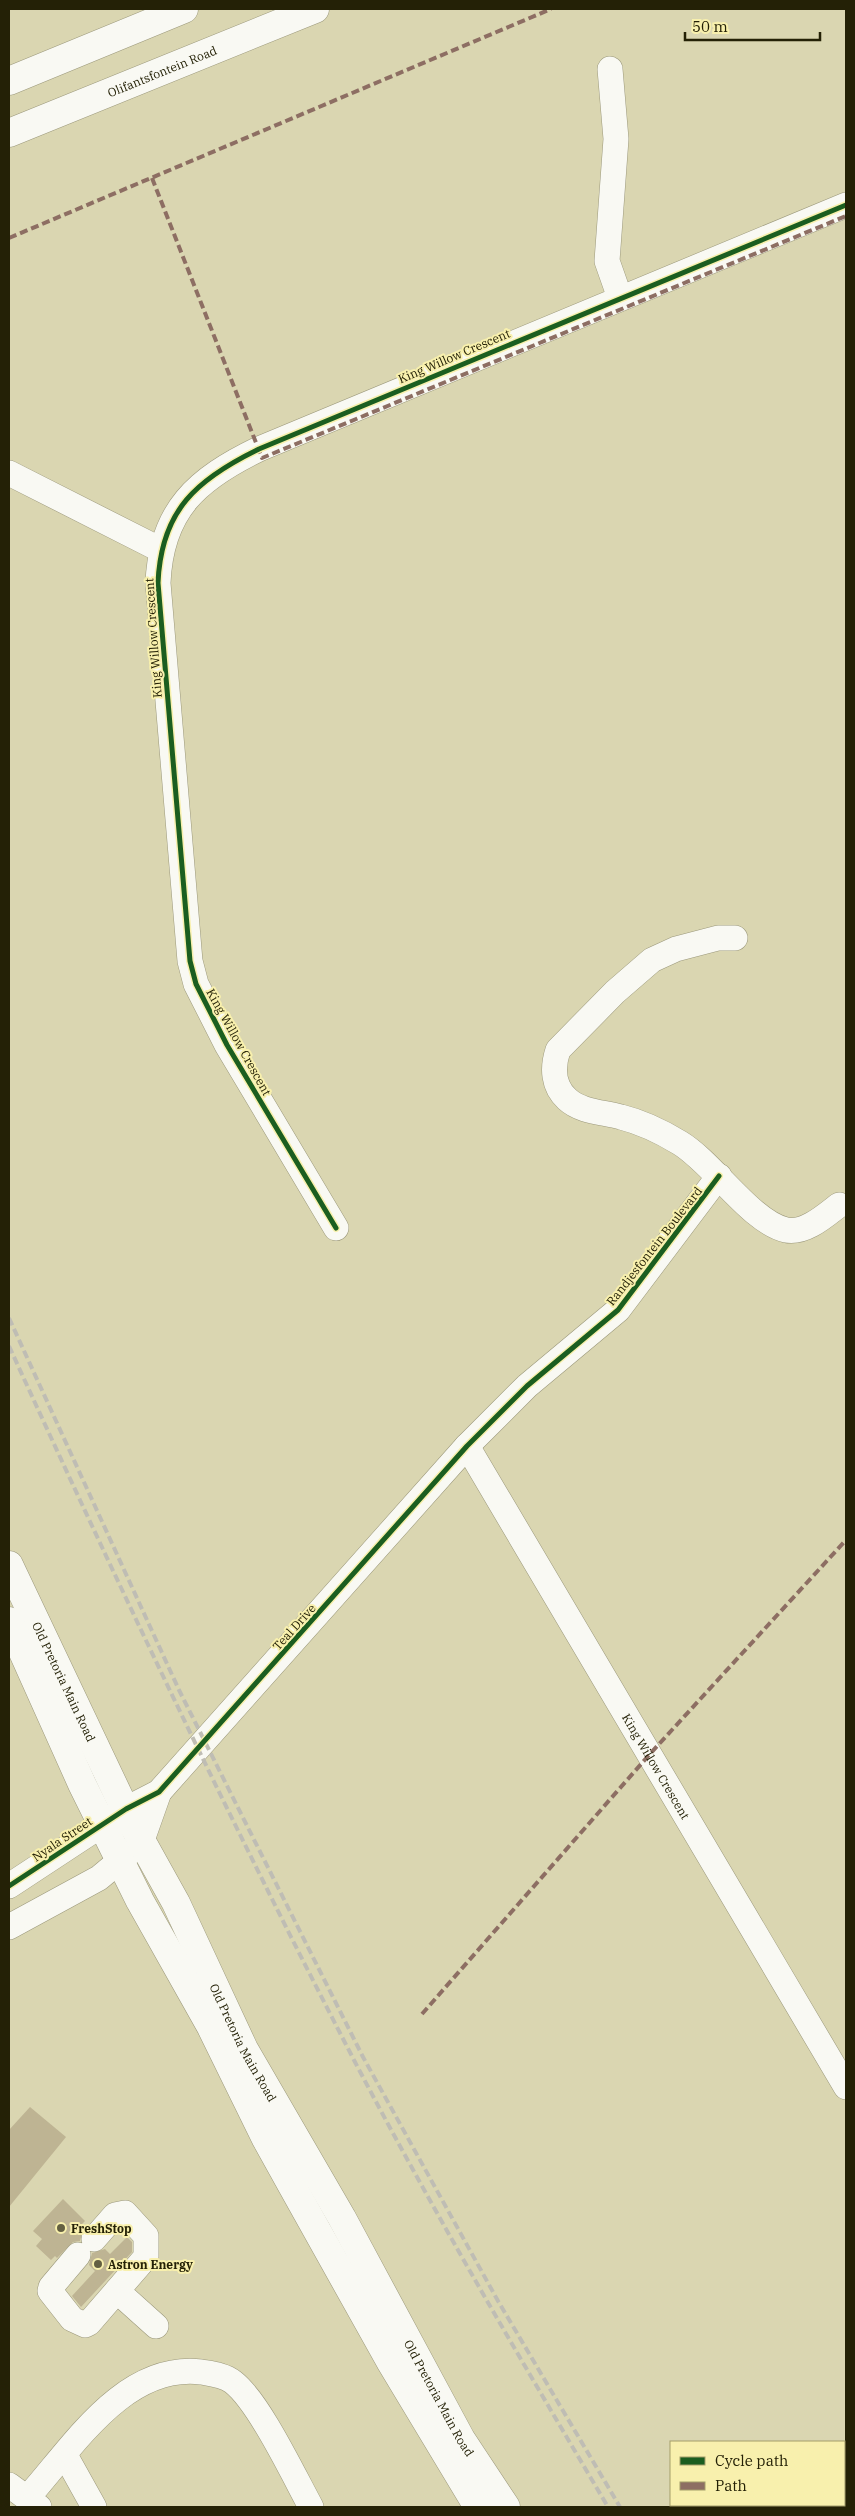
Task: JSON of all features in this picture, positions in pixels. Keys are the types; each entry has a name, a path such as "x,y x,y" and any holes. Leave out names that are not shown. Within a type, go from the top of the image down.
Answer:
{"main road":[{"path":"9,81 184,9"},
{"name":"Olifantsfontein Road","path":"9,133 315,9"},
{"name":"Old Pretoria Main Road","path":"9,1565 126,1809 131,1852 140,1901 211,2027 266,2138 390,2361 478,2507"},
{"name":"Old Pretoria Main Road","path":"9,1621 102,1824 131,1852 176,1903 244,2049 342,2218 461,2439 506,2507"}],"street":[{"path":"610,69 616,139 607,260 620,298"},
{"name":"King Willow Crescent","path":"336,1228 232,1053 206,1005 194,976 185,917 159,614 158,583 161,550 166,532 185,500 200,484 227,465 259,449 846,205"},
{"path":"9,473 161,550"},
{"path":"735,938 718,938 676,949 652,960 615,992 558,1050 554,1061 556,1084 571,1103 589,1110 622,1117 671,1137 692,1151 720,1176 754,1211 775,1225 787,1230 800,1229 818,1222 839,1205"},
{"name":"Randjesfontein Boulevard","path":"467,1446 527,1386 618,1310 720,1176"},
{"name":"King Willow Crescent","path":"467,1446 846,2087"},
{"name":"Teal Drive","path":"131,1852 159,1792 467,1446"},
{"name":"Teal Drive","path":"126,1809 159,1792"},
{"name":"Nyala Street","path":"9,1886 126,1809"},
{"path":"9,1926 99,1878 131,1852"},
{"path":"120,2212 125,2213 146,2236 146,2257 117,2291 89,2323 80,2324 72,2319 50,2291 50,2287 120,2212"},
{"path":"117,2291 156,2326"},
{"path":"25,2496 119,2397 137,2386 163,2375 188,2371 219,2374 232,2381 242,2390 266,2427 311,2507"},
{"path":"65,2455 94,2507"}],"building":[{"path":"30,2107 66,2137 9,2207 9,2130"},
{"path":"63,2199 85,2221 80,2226 83,2229 80,2241 73,2242 57,2258 55,2256 51,2260 36,2246 42,2239 33,2231"},
{"path":"127,2237 132,2242 132,2252 81,2307 72,2296 95,2271 89,2265 92,2253 105,2249 110,2254"}],"railway":[{"path":"9,1318 179,1690 363,2057 498,2301 620,2507"},
{"path":"9,1346 178,1706 265,1885 355,2062 447,2230 608,2507"}],"marked path":[{"path":"9,238 551,9"},
{"path":"152,178 262,458 846,216"},
{"path":"422,2014 649,1755 846,1540"}],"cycle path":[{"path":"336,1228 227,1045 196,984 190,961 158,583 166,535 175,516 186,500 217,472 259,449 846,205"},
{"path":"9,1886 126,1809 159,1792 467,1446 527,1386 618,1310 719,1176"}],"place":[{"name":"FreshStop","path":"61,2228"},
{"name":"Astron Energy","path":"98,2264"}]}
